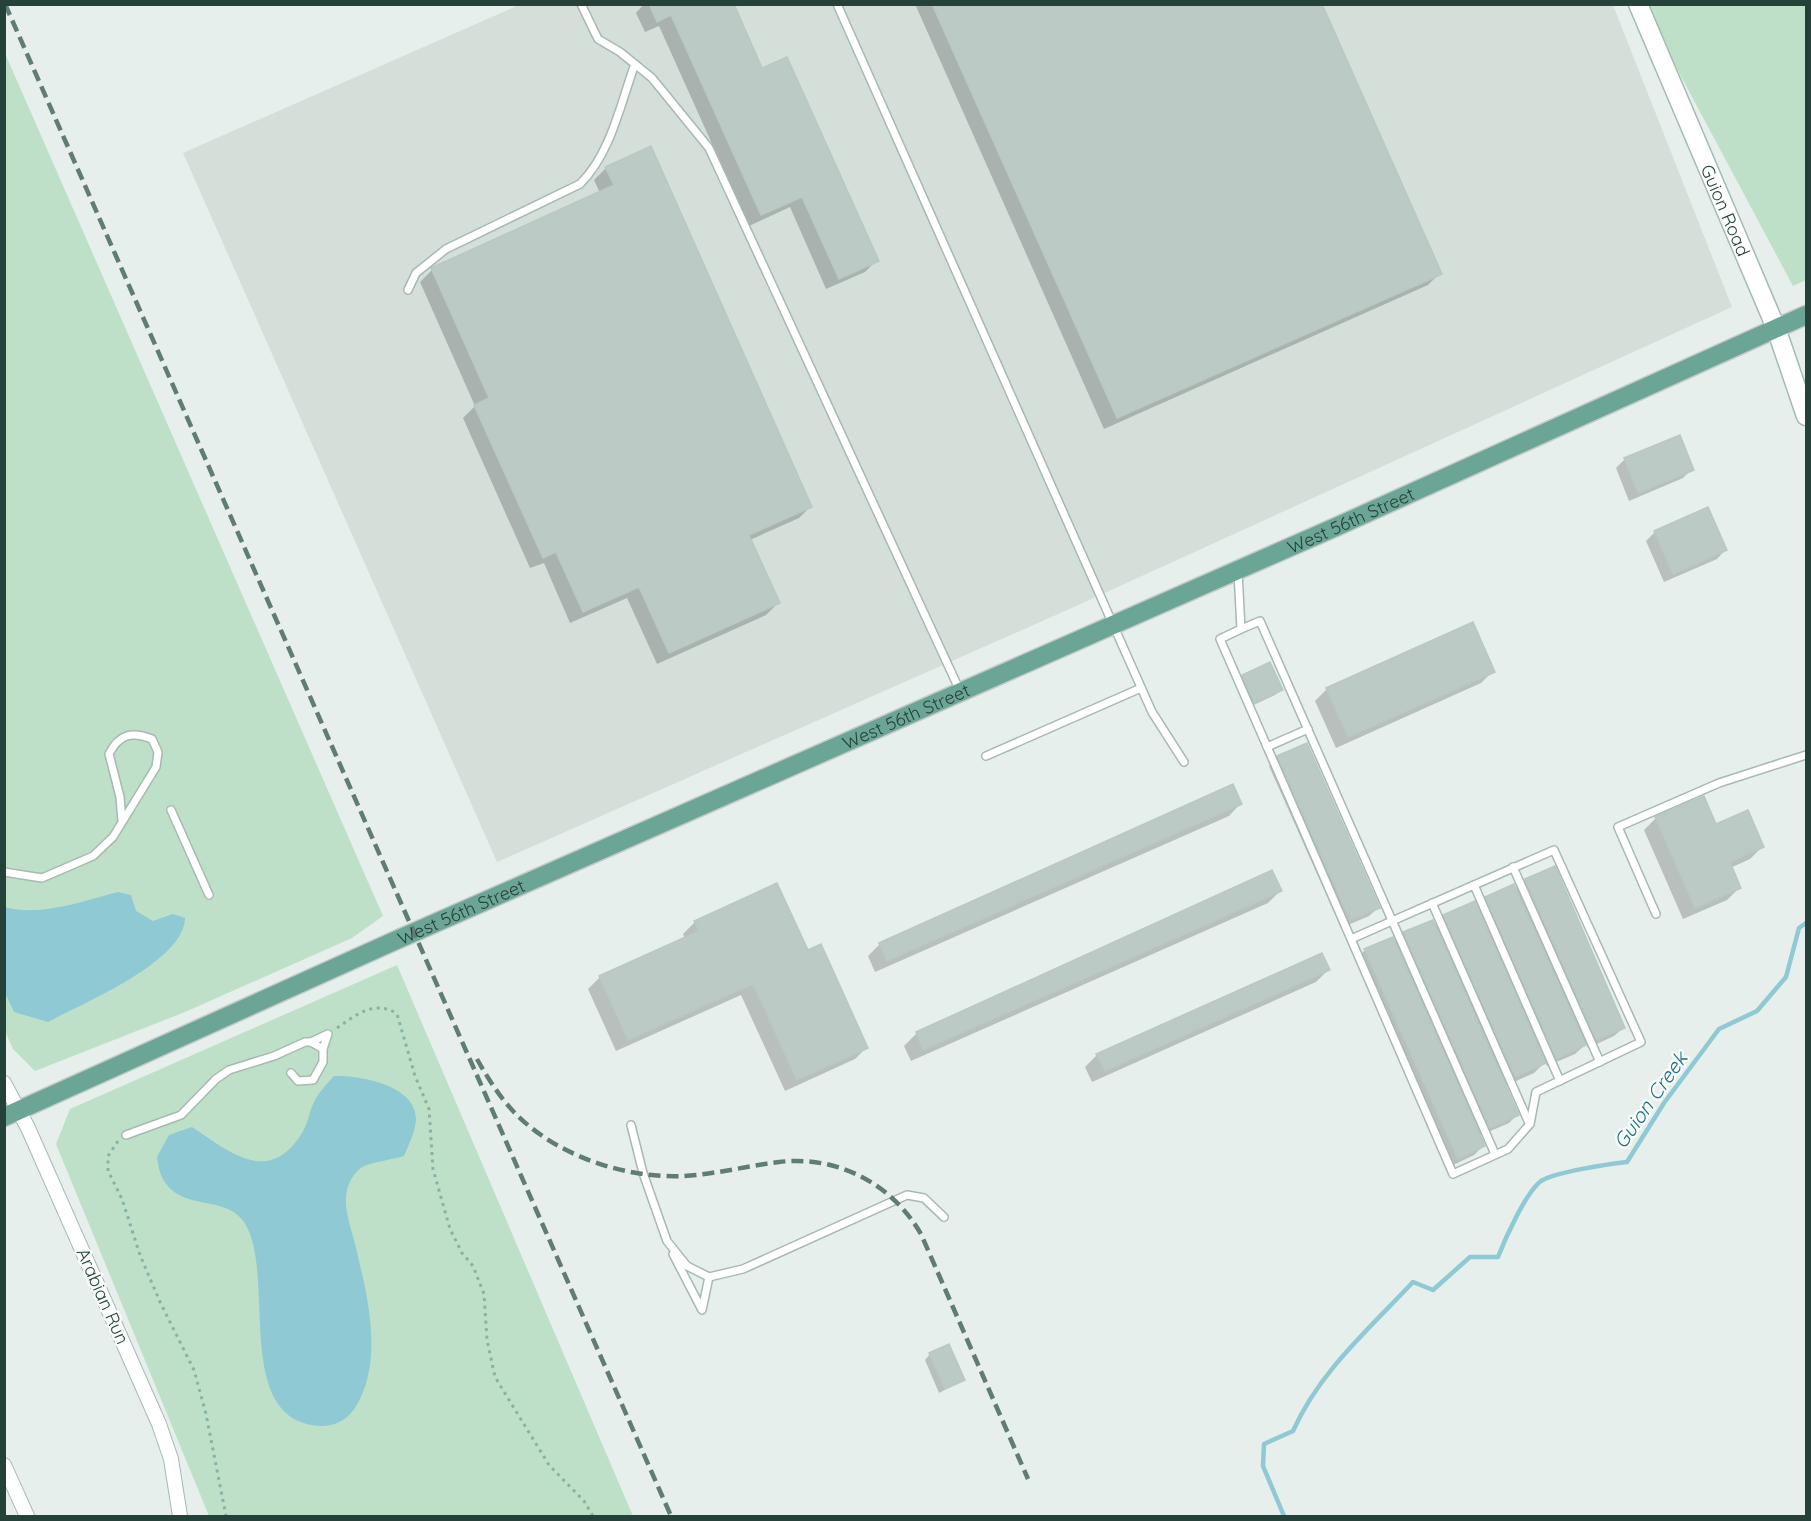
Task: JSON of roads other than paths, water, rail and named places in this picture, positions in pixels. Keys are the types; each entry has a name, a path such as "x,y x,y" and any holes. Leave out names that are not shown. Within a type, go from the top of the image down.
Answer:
{"main road":[{"name":"West 56th Street","path":"12,1114 392,942 1112,623 1238,570 1806,315"}],"street":[{"name":"Guion Road","path":"1638,4 1776,328 1806,416"},
{"name":"Arabian Run","path":"4,1083 12,1114 159,1424 171,1459 180,1516"},
{"path":"4,1465 27,1516"}],"lane":[{"path":"580,4 598,39 652,78 709,148 960,691"},
{"path":"837,4 1141,688 1152,712 1184,762"},
{"path":"408,290 416,273 446,249 555,198 587,177 594,170 605,148 635,64"},
{"path":"1238,570 1241,629"},
{"path":"1351,939 1394,920 1432,903 1474,885 1513,867 1554,850 1641,1042 1536,1092 1530,1124 1508,1149 1453,1174 1220,639 1260,621 1394,920 1495,1154"},
{"path":"986,756 1141,688"},
{"path":"1267,747 1308,729"},
{"path":"4,872 42,878 65,870 93,855 113,837 156,767 158,752 152,739 140,734 127,734 114,743 109,754 120,797 122,822"},
{"path":"1656,914 1618,827 1719,783 1806,755"},
{"path":"171,810 208,895"},
{"path":"1513,867 1600,1062"},
{"path":"1474,885 1560,1081"},
{"path":"1432,903 1530,1124"},
{"path":"126,1135 181,1115 216,1079 229,1070 328,1034 323,1049 323,1062 313,1080 298,1081 291,1073"},
{"path":"311,1042 323,1049"},
{"path":"631,1125 642,1173 667,1241 702,1310 709,1277"},
{"path":"667,1241 687,1266 709,1277 743,1269 907,1194 924,1198 944,1217"}],"water":[{"path":"118,892 131,895 136,911 153,921 173,914 185,918 180,934 168,950 129,979 48,1022 14,1012 5,993 5,907 19,910 47,909"},
{"path":"334,1076 371,1080 397,1090 414,1108 416,1120 404,1156 364,1166 354,1175 348,1187 347,1211 364,1284 371,1327 369,1369 364,1389 352,1412 340,1422 321,1426 293,1418 275,1400 266,1373 261,1342 258,1275 253,1245 244,1222 236,1213 226,1208 192,1200 171,1189 163,1179 157,1157 169,1135 192,1127 221,1146 249,1160 263,1161 276,1158 289,1149 302,1133 312,1106"}],"waterway":[{"name":"Guion Creek","path":"1284,1516 1263,1466 1264,1444 1293,1431 1304,1409 1331,1370 1362,1334 1413,1282 1433,1290 1470,1257 1498,1257 1523,1205 1541,1181 1570,1172 1627,1162 1664,1103 1719,1029 1757,1011 1786,977 1799,928 1806,923"}],"railway":[{"path":"5,4 671,1516"},
{"path":"477,1059 503,1099 530,1127 570,1152 592,1161 615,1168 661,1176 708,1174 779,1162 801,1161 822,1163 842,1169 879,1187 909,1216 921,1234 1028,1479"}]}
